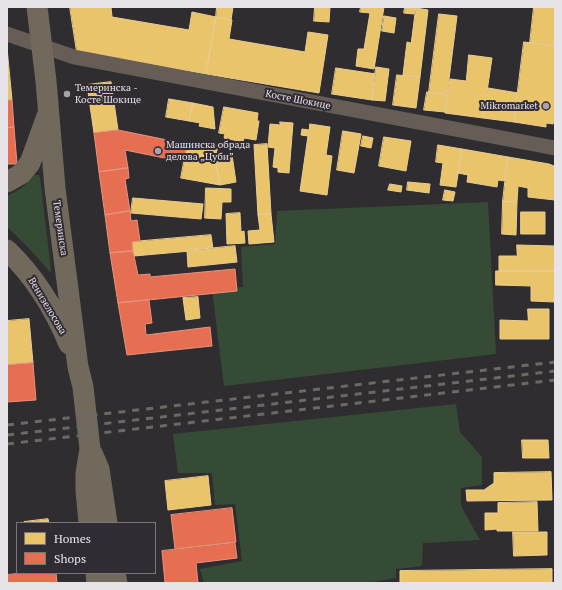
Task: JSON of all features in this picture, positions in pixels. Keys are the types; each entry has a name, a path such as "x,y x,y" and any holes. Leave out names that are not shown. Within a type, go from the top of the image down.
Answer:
{"main road":[{"name":"Темеринска","path":"37,7 49,112 55,188 78,367 83,387 90,448 86,473 86,490 90,522"},
{"path":"7,182 21,174 30,163 49,112"},
{"name":"Венизелосова","path":"7,250 27,272 54,313 67,338 78,367"},
{"name":"Темеринска","path":"90,448 99,469 107,522"}],"street":[{"name":"Косте Шокице","path":"7,34 74,57 555,148"}],"green space":[{"path":"34,175 39,175 40,178 51,270 50,272 26,245 7,227 7,196 22,188"},
{"path":"488,202 496,354 224,386 212,289 243,287 241,247 275,244 277,211"},
{"path":"456,404 460,432 482,457 482,485 461,488 461,506 480,540 423,543 422,566 396,569 396,578 367,583 204,583 200,569 242,561 235,504 215,505 212,473 178,473 173,434"}],"building: Homes":[{"path":"70,7 111,7 112,17 189,30 192,12 216,17 206,74 77,52"},
{"path":"217,7 233,7 231,20 216,17"},
{"path":"315,7 330,7 329,22 314,21"},
{"path":"361,7 384,7 374,69 356,66 358,49 364,49 370,13 360,12"},
{"path":"405,7 415,7 414,14 404,13"},
{"path":"534,7 555,7 555,46 530,43"},
{"path":"416,8 428,10 420,77 403,75 407,42 411,43"},
{"path":"439,14 457,16 447,95 429,92"},
{"path":"384,16 396,18 394,33 382,31"},
{"path":"216,17 232,20 229,39 305,52 308,32 328,35 319,93 206,74"},
{"path":"524,42 555,46 555,117 553,124 546,123 546,127 514,122"},
{"path":"7,48 12,100 7,100"},
{"path":"469,55 492,58 483,118 445,113 450,79 466,81"},
{"path":"376,67 389,69 385,101 372,100"},
{"path":"336,68 376,74 372,100 332,94"},
{"path":"397,75 420,77 416,108 393,105"},
{"path":"111,82 118,130 94,133 87,85"},
{"path":"488,88 518,93 514,122 483,118"},
{"path":"427,92 447,95 445,112 424,110"},
{"path":"169,99 193,103 189,121 166,117"},
{"path":"193,103 213,107 215,129 199,126 200,123 189,121"},
{"path":"224,107 258,113 257,121 259,121 256,140 244,138 243,142 224,138 225,134 219,133"},
{"path":"280,122 293,123 289,173 278,172 278,168 273,167 275,148 268,147 270,124 280,125"},
{"path":"310,124 330,127 326,155 332,156 327,195 300,191 308,136 301,135 302,129 309,130"},
{"path":"343,131 361,134 354,173 337,170"},
{"path":"363,136 373,138 371,148 361,146"},
{"path":"384,137 411,141 406,171 379,166"},
{"path":"187,144 204,147 205,144 218,146 215,158 186,152"},
{"path":"267,144 271,214 258,215 254,145"},
{"path":"438,145 462,149 456,187 440,185 443,163 436,162"},
{"path":"462,149 508,157 505,181 498,180 497,187 467,182 468,175 458,173"},
{"path":"186,152 215,158 220,185 181,178"},
{"path":"232,155 236,182 220,185 215,158"},
{"path":"508,157 554,166 555,200 528,197 528,188 518,186 517,202 503,201"},
{"path":"408,182 430,184 429,193 407,190"},
{"path":"390,184 402,186 401,192 388,190"},
{"path":"206,188 231,189 231,202 222,202 221,219 205,218"},
{"path":"445,190 455,192 453,201 443,200"},
{"path":"133,198 203,204 201,219 131,213"},
{"path":"503,201 517,202 516,235 502,234"},
{"path":"521,212 545,212 545,234 521,234"},
{"path":"240,213 241,232 244,231 245,243 227,244 226,214"},
{"path":"271,214 274,242 249,244 248,231 260,230 258,215"},
{"path":"211,235 213,249 134,256 132,242"},
{"path":"517,245 555,246 555,271 499,271 499,256 517,256"},
{"path":"235,246 237,262 188,267 187,251"},
{"path":"496,271 555,271 555,302 531,301 531,286 496,285"},
{"path":"198,297 200,318 186,320 183,298"},
{"path":"528,309 549,309 549,339 500,339 500,320 528,321"},
{"path":"29,319 33,363 7,365 7,321"},
{"path":"522,440 548,440 549,458 523,458"},
{"path":"551,472 552,500 467,501 466,490 484,490 494,483 494,473"},
{"path":"208,476 211,505 168,510 165,481"},
{"path":"537,502 538,531 497,531 497,529 485,530 485,513 498,513 498,503"},
{"path":"48,519 49,522 24,522"},
{"path":"513,532 547,532 547,555 514,556"},
{"path":"552,569 552,583 400,583 400,571"}],"building: Shops":[{"path":"7,100 12,100 14,127 7,128"},
{"path":"14,127 17,164 7,164 7,128"},
{"name":"Машинска обрада делова „Цуби”","path":"118,130 187,144 184,162 125,150 128,168 99,172 94,133"},
{"path":"128,168 129,178 125,179 130,211 105,215 99,172"},
{"path":"130,211 131,221 137,220 140,241 132,242 133,251 110,253 105,215"},
{"path":"133,251 138,275 150,274 150,277 235,269 237,291 118,303 110,253"},
{"path":"149,300 152,323 145,324 146,335 210,327 212,346 127,355 118,303"},
{"path":"33,363 36,400 7,402 7,365"},
{"path":"232,508 236,542 175,549 171,515"},
{"path":"235,543 237,558 196,563 198,583 165,583 162,551"},
{"path":"56,574 57,583 7,583 7,575"}],"railway":[{"path":"7,425 555,362"},
{"path":"7,435 555,371"},
{"path":"7,444 555,380"}],"place":[{"name":"Темеринска - Косте Шокице","path":"67,94"},
{"name":"Mikromarket","path":"546,106"},
{"name":"Машинска обрада делова „Цуби”","path":"158,151"}]}
